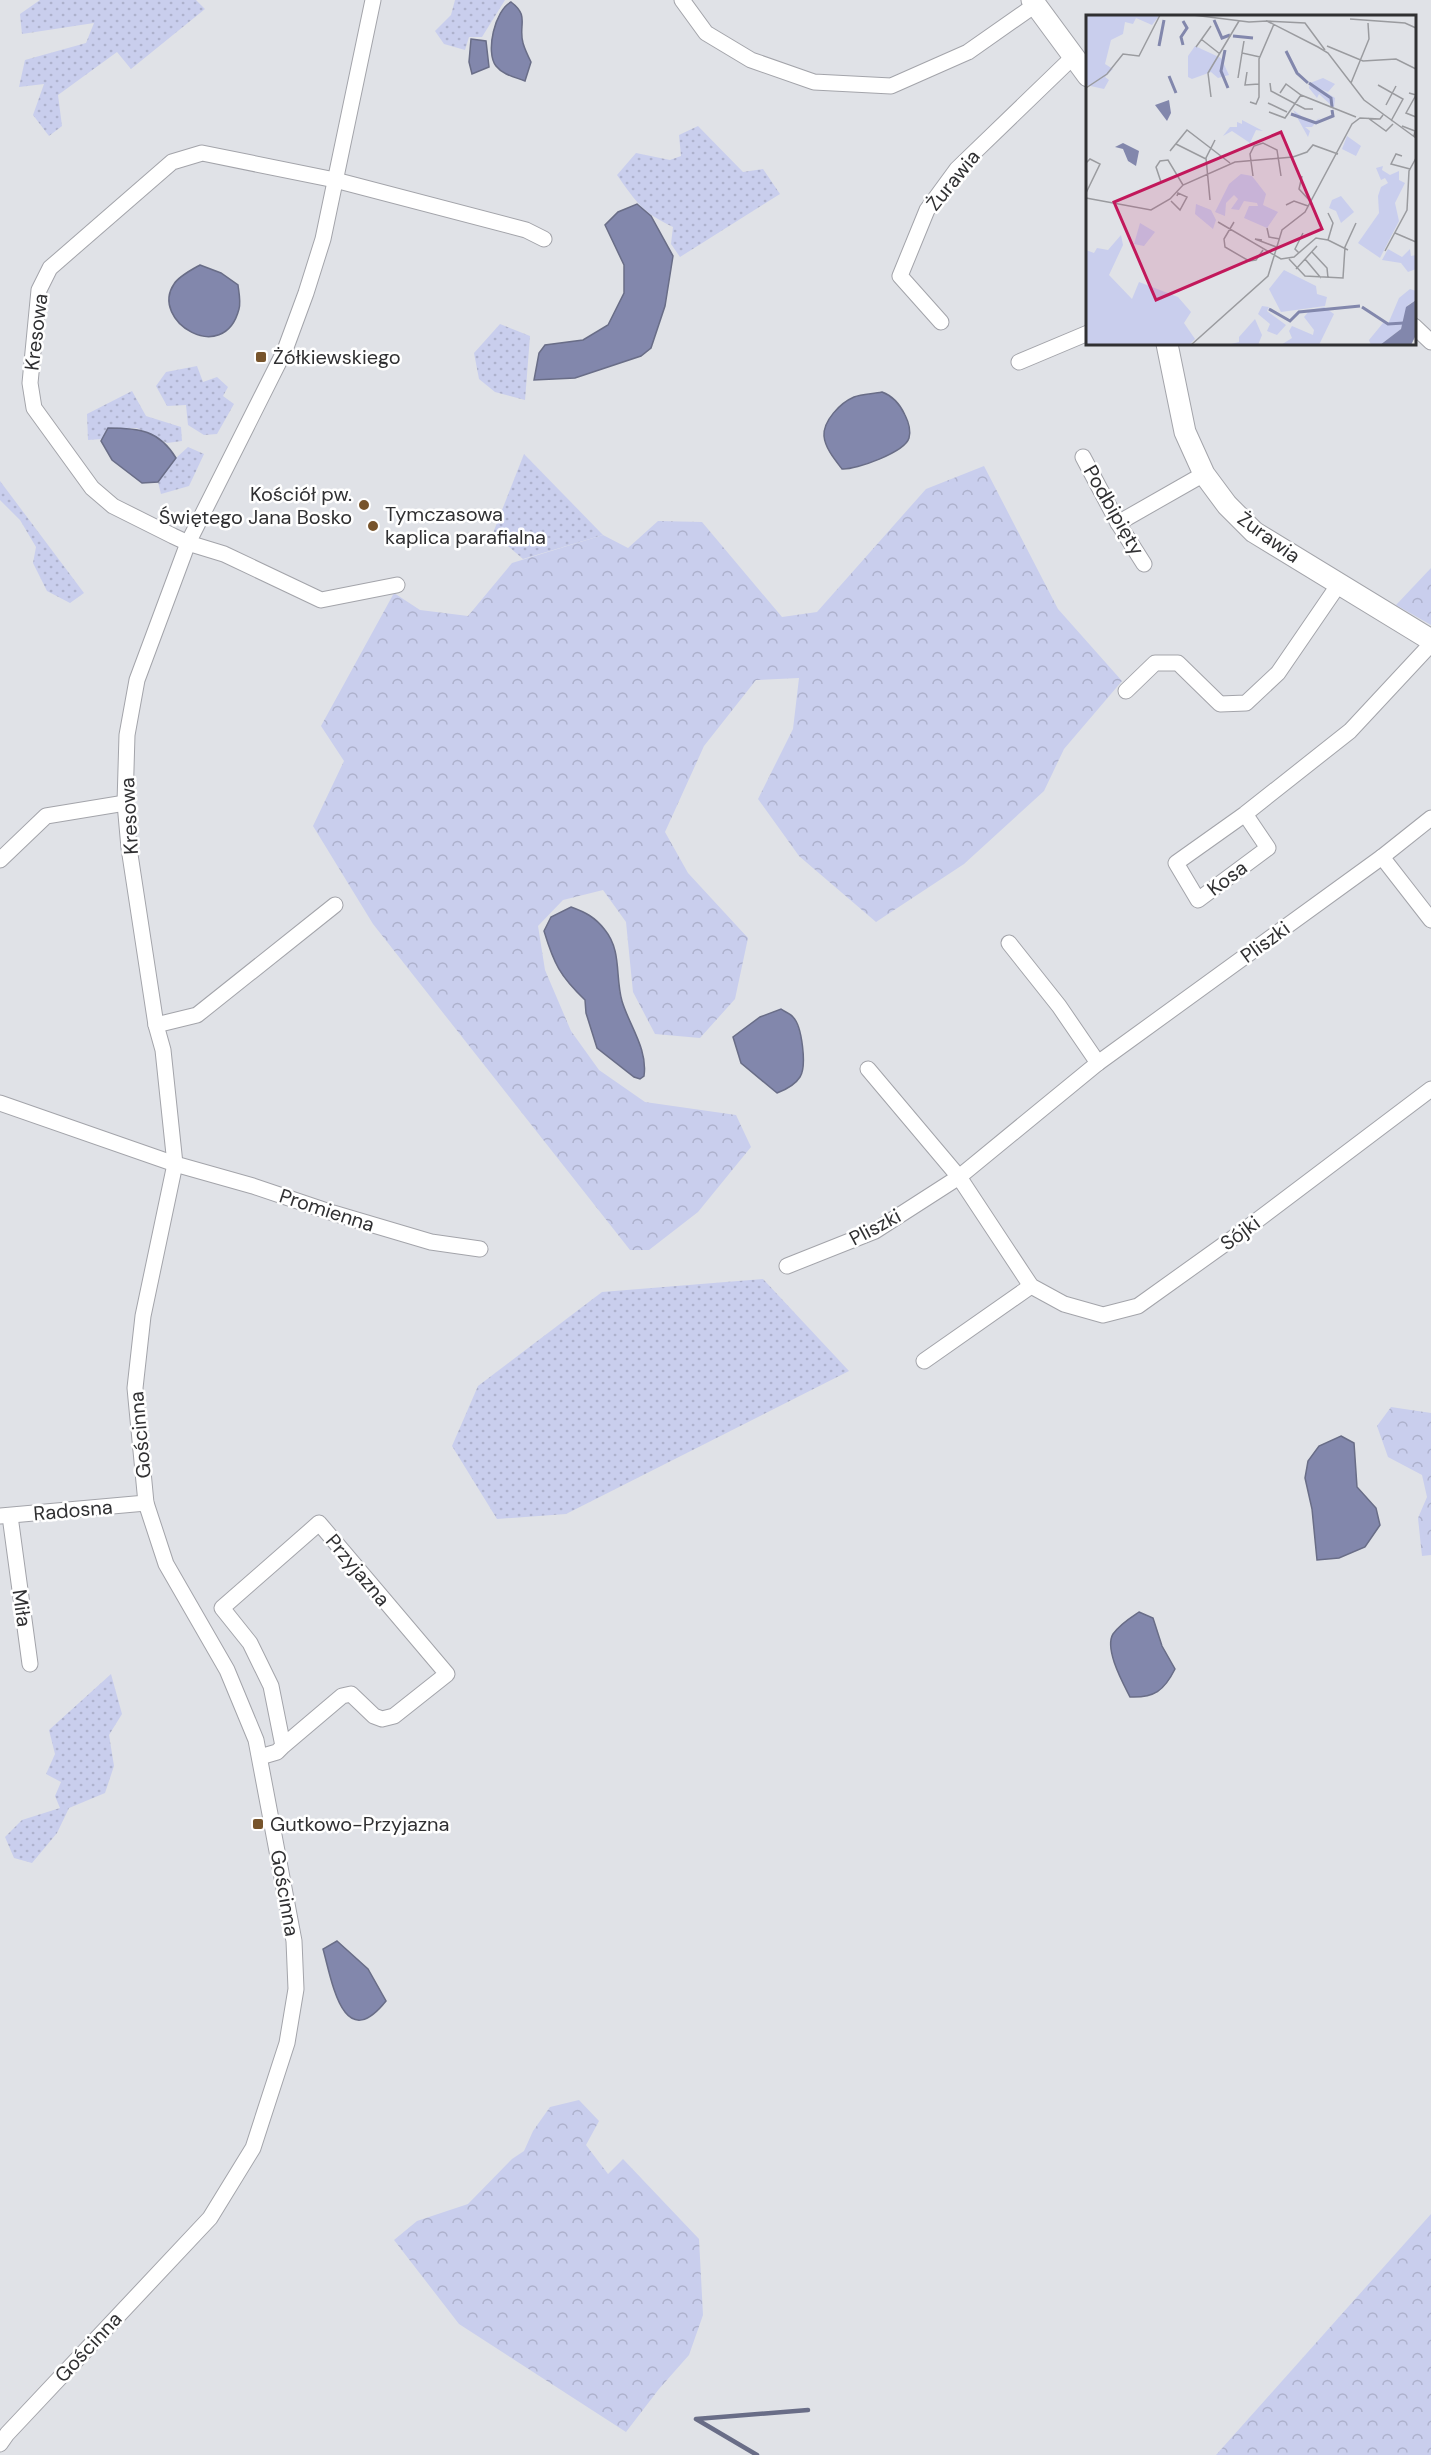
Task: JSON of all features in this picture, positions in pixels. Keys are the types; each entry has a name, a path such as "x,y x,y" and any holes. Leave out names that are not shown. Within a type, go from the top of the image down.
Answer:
{"street":[{"name":"Kresowa","path":"175,1164 163,1050 156,1025 129,848 125,803 127,735 137,680 188,543 285,350 323,239 373,0"},
{"path":"682,0 706,33 751,60 814,82 891,86 968,52 1034,2 1086,73"},
{"name":"Żurawia","path":"941,322 900,276 927,210 957,169 1073,57"},
{"name":"Kresowa","path":"188,543 113,506 92,488 34,408 30,383 39,290 50,268 172,162 202,153 335,180 526,231 544,239"},
{"path":"1416,328 1431,342"},
{"path":"1019,362 1086,334"},
{"name":"Żurawia","path":"1167,345 1185,432 1204,474 1227,505 1254,532 1431,642"},
{"name":"Podbipięty","path":"1083,457 1118,523 1144,564"},
{"path":"1118,523 1204,474"},
{"path":"188,543 224,554 321,600 397,585"},
{"path":"1126,691 1155,663 1178,663 1220,704 1246,703 1278,673 1338,584"},
{"name":"Kosa","path":"1245,814 1268,848 1198,900 1176,863 1245,814 1350,731 1431,642"},
{"path":"0,860 46,816 125,803"},
{"name":"Pliszki","path":"787,1266 875,1231 959,1177 1098,1063 1382,857 1431,818"},
{"path":"1382,857 1431,920"},
{"path":"156,1025 197,1015 335,905"},
{"path":"1009,943 1059,1006 1098,1063"},
{"name":"Sójki","path":"868,1069 959,1177 1031,1286 1064,1304 1103,1315 1138,1306 1431,1089"},
{"name":"Promienna","path":"0,1103 175,1164 431,1242 480,1249"},
{"name":"Gościnna","path":"0,2444 7,2433 210,2218 253,2148 287,2043 296,1989 294,1941 256,1740 227,1670 166,1564 146,1503 135,1388 143,1316 175,1164"},
{"path":"924,1360 1031,1286"},
{"name":"Radosna","path":"5,1516 146,1503"},
{"name":"Miła","path":"5,1516 30,1664"},
{"name":"Przyjazna","path":"260,1757 277,1752 342,1696 351,1694 374,1716 382,1719 394,1716 447,1674 319,1523 222,1608 250,1643 271,1686 283,1746"}],"green space":[{"path":"40,0 196,0 205,9 131,69 117,52 58,95 62,126 49,136 33,115 44,84 19,87 25,60 86,43 94,23 22,34 20,14"},
{"path":"455,0 505,0 482,37 469,37 465,50 444,44 435,31 451,15"},
{"path":"698,126 743,172 763,169 780,194 680,257 671,244 673,227 641,206 617,175 636,153 670,160 681,156 679,135"},
{"path":"500,324 530,336 525,400 495,392 479,379 474,353"},
{"path":"197,366 203,382 217,377 228,387 223,396 234,404 217,434 204,435 188,425 186,405 167,406 156,386 166,372"},
{"path":"132,391 146,416 181,427 182,441 167,443 137,428 108,428 102,439 88,440 87,414"},
{"path":"188,447 204,454 189,486 161,494 158,482 176,458"},
{"path":"524,454 603,535 523,559 493,533"},
{"path":"984,466 1058,609 1122,681 1064,749 1044,791 964,864 876,922 799,856 758,799 793,729 799,678 756,680 704,746 665,832 688,873 748,938 735,999 700,1038 655,1034 633,992 626,922 603,890 563,900 538,926 545,970 571,1031 599,1070 645,1102 736,1115 751,1147 698,1212 649,1250 630,1250 373,924 313,826 344,761 321,726 394,593 420,610 468,616 512,563 603,535 628,548 658,521 702,522 782,617 817,612 926,489"},
{"path":"0,481 84,593 70,603 47,591 33,563 36,547 20,520 0,500"},
{"path":"1431,568 1431,625 1396,605"},
{"path":"763,1279 849,1371 566,1514 497,1519 452,1446 478,1386 602,1292"},
{"path":"1391,1407 1431,1413 1431,1555 1422,1556 1418,1518 1427,1497 1422,1475 1388,1457 1377,1426"},
{"path":"111,1674 122,1714 109,1735 114,1766 105,1793 69,1808 57,1833 32,1863 14,1858 5,1837 22,1820 60,1808 55,1796 61,1782 46,1774 55,1754 49,1730"},
{"path":"579,2100 599,2121 586,2145 608,2174 623,2159 699,2239 703,2315 689,2355 626,2432 459,2324 394,2240 417,2221 468,2204 512,2159 524,2151 533,2131 550,2107"},
{"path":"1431,2214 1431,2455 1216,2455"}],"shaded area":[{"path":"511,2 522,16 523,43 531,62 525,81 502,72 496,66 491,51 496,22 505,6"},
{"path":"471,39 486,41 489,67 472,74 469,62"},
{"path":"637,204 651,216 673,256 665,306 651,348 641,356 575,378 534,380 539,353 545,345 583,340 608,325 624,293 624,265 605,225 618,212"},
{"path":"200,265 221,273 238,285 239,309 231,326 219,335 205,336 192,332 180,323 172,312 169,298 174,284"},
{"path":"882,392 893,398 903,411 909,426 909,438 899,449 890,454 858,467 842,469 826,445 824,430 826,424 833,413 849,400 857,396"},
{"path":"108,428 147,432 163,442 176,458 158,482 142,483 112,460 101,441"},
{"path":"571,907 597,922 605,930 614,947 622,1001 643,1056 644,1076 640,1079 634,1077 597,1048 586,1013 585,1000 569,984 551,952 544,931 551,917"},
{"path":"781,1009 792,1016 799,1029 803,1064 798,1080 777,1093 741,1063 733,1037 760,1017"},
{"path":"1341,1436 1354,1443 1357,1487 1376,1508 1380,1525 1365,1547 1339,1558 1317,1560 1312,1509 1305,1478 1308,1461 1319,1446"},
{"path":"1139,1612 1153,1618 1162,1646 1175,1669 1167,1683 1157,1692 1146,1696 1130,1697 1113,1657 1111,1640 1119,1627"},
{"path":"337,1941 368,1969 386,2001 371,2016 359,2020 350,2017 336,1994 323,1949"}],"waterway":[{"path":"757,2455 696,2419 808,2410"}],"place":[{"name":"Żółkiewskiego","path":"261,357"},
{"name":"Kościół pw. Świętego Jana Bosko","path":"364,505"},
{"name":"Tymczasowa kaplica parafialna","path":"373,526"},
{"name":"Gutkowo-Przyjazna","path":"258,1824"}]}
